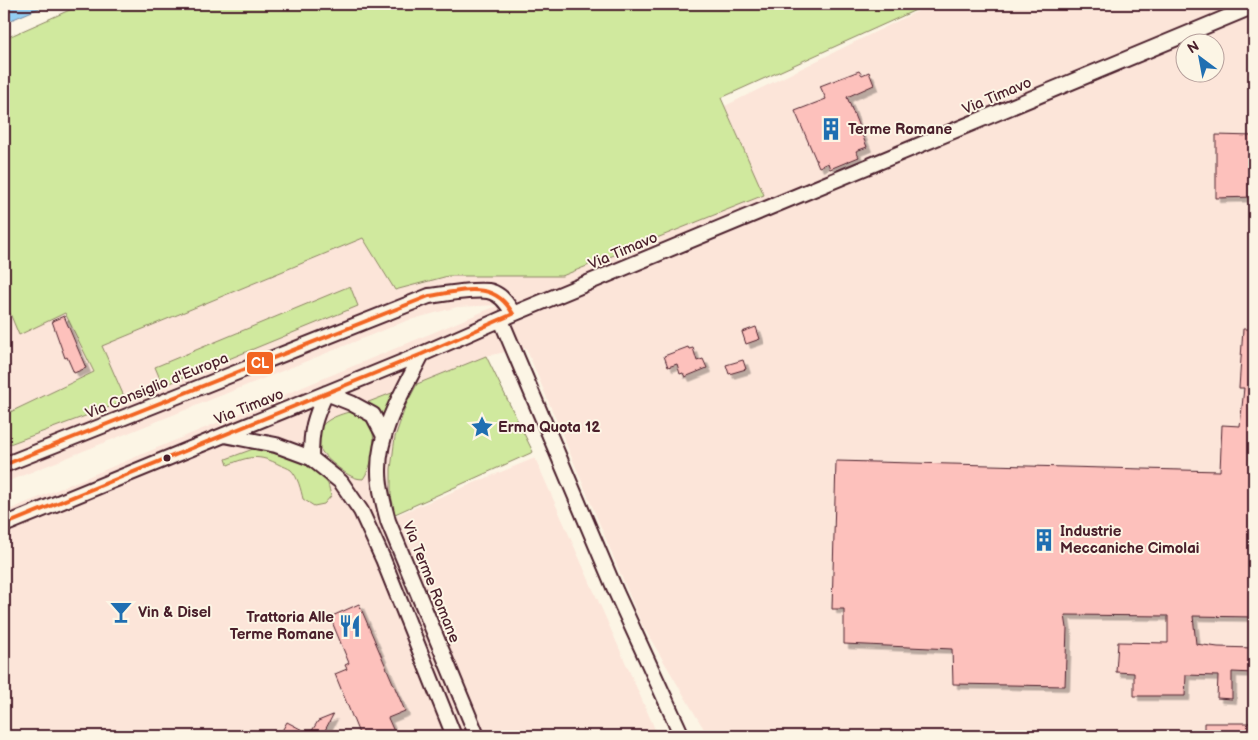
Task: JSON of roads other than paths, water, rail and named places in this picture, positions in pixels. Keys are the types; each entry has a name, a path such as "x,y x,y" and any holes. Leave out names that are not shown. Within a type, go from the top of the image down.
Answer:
{"street":[{"name":"Via Timavo","path":"4,525 422,354 1254,6"},
{"name":"Via Consiglio d'Europa","path":"4,464 429,296 452,292 488,291 506,302 507,317 616,592 682,736"},
{"name":"Via Terme Romane","path":"422,354 384,436 379,472 382,497 388,522 477,736"},
{"path":"311,458 311,433 315,417 326,393 352,403 373,415 384,436"},
{"path":"223,435 276,445 311,458 341,482 362,511 384,559 454,736"}],"water":[{"path":"4,4 49,4 4,23"}],"place":[{"name":"Terme Romane","path":"831,129"},
{"name":"Erma Quota 12","path":"482,427"},
{"name":"Industrie Meccaniche Cimolai","path":"1044,540"},
{"name":"Vin & Disel","path":"121,612"},
{"name":"Trattoria Alle Terme Romane","path":"350,626"}]}
